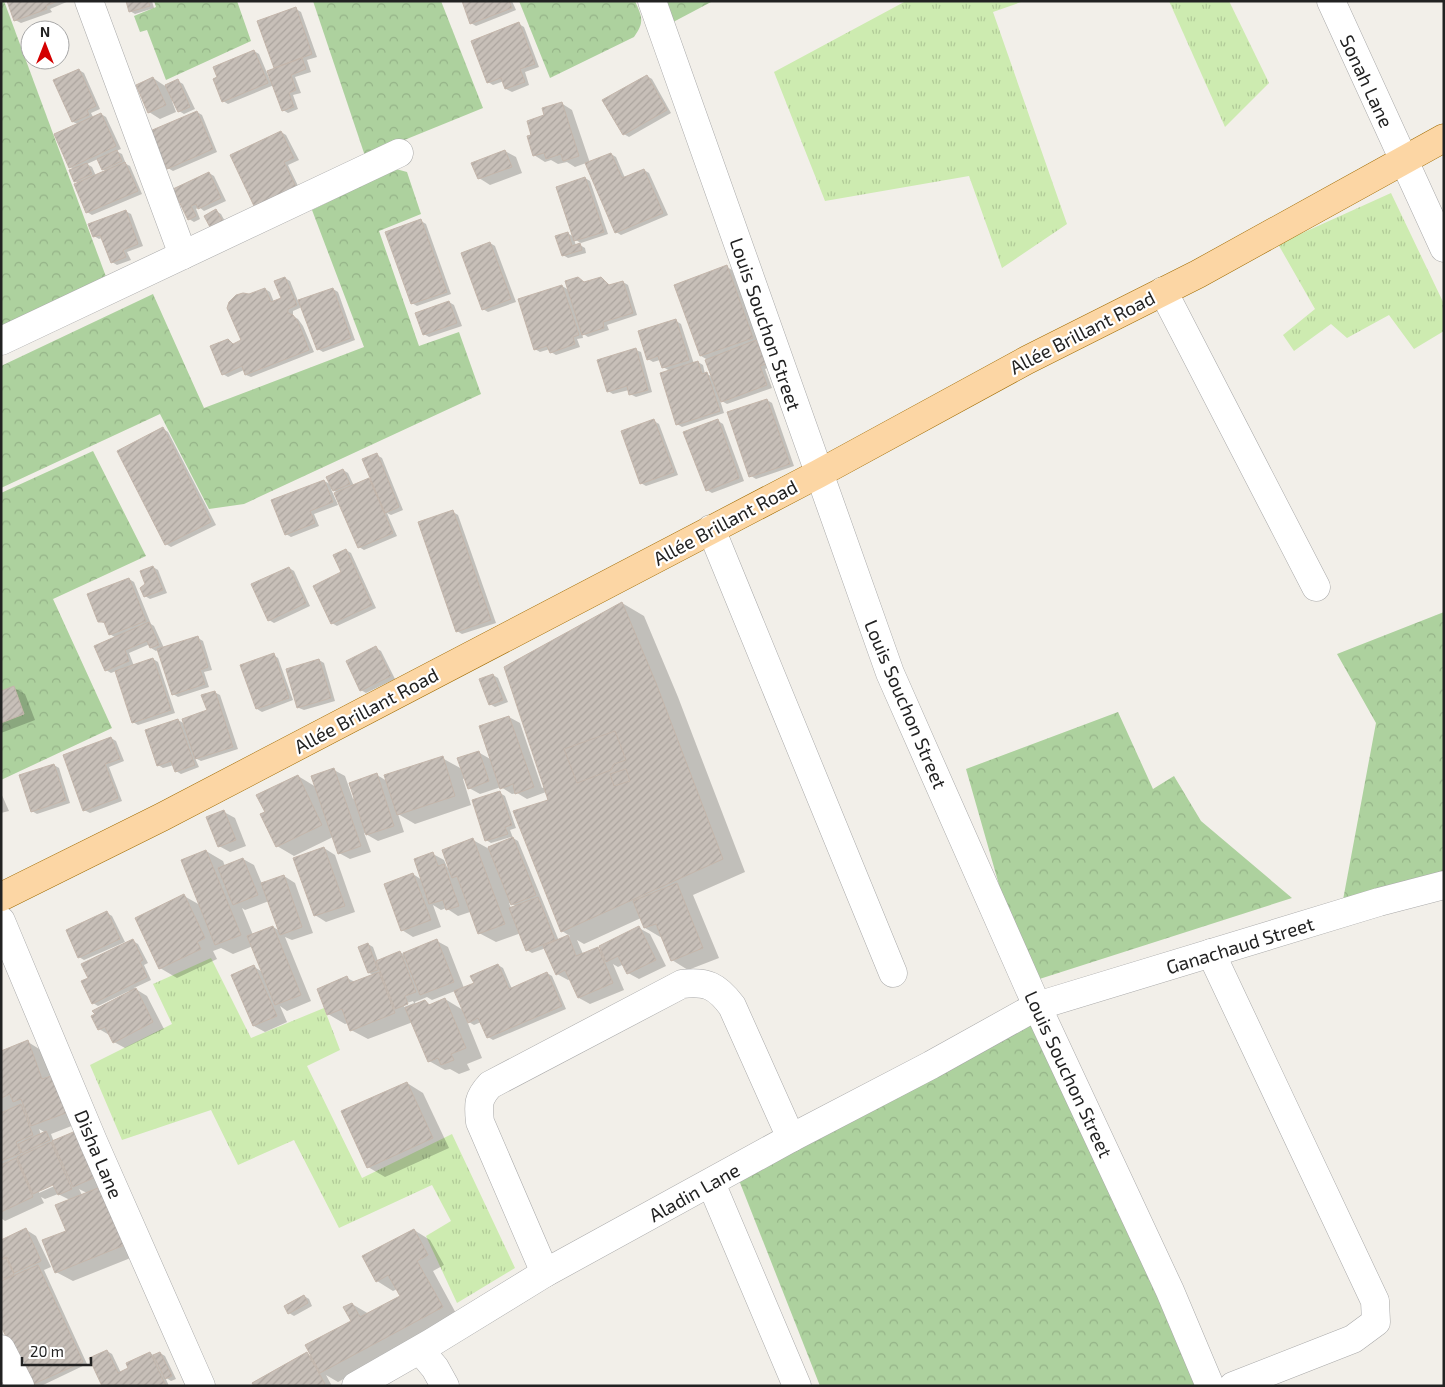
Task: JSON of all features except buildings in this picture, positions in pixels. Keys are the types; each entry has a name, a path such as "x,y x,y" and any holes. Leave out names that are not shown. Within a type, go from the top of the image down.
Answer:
{"main road":[{"name":"Allée Brillant Road","path":"1,897 171,813 818,474 1027,360 1198,274 1406,165 1444,138"}],"street":[{"path":"89,1 183,255"},
{"name":"Louis Souchon Street","path":"652,1 890,674 1037,1006 1170,1291 1210,1386"},
{"name":"Sonah Lane","path":"1331,1 1444,248"},
{"path":"1,341 399,153"},
{"path":"1162,291 1316,587"},
{"path":"711,529 894,974"},
{"name":"Ganachaud Street","path":"1037,1006 1380,902 1444,885"},
{"name":"Disha Lane","path":"1,921 93,1141 201,1386"},
{"path":"1211,953 1375,1301 1376,1322 1353,1338 1233,1386"},
{"path":"545,1273 480,1122 478,1107 481,1094 490,1085 682,984 697,982 710,986 722,993 732,1006 791,1138"},
{"name":"Aladin Lane","path":"356,1386 420,1350 545,1273 1037,1006"},
{"path":"710,1183 797,1386"},
{"path":"1,1349 20,1386"},
{"path":"420,1350 435,1368 445,1386"}],"green space":[{"path":"1,1 4,1 20,44 20,70 30,70 112,293 1,341"},
{"path":"154,1 237,1 251,41 166,80 147,30 140,32 134,16 156,7"},
{"path":"313,1 441,1 483,108 365,156"},
{"path":"519,1 635,1 641,15 641,23 634,37 550,78"},
{"path":"650,1 713,1 660,29"},
{"path":"906,1 1024,1 993,12 1067,224 1002,268 969,176 825,201 774,72"},
{"path":"1169,1 1229,1 1269,83 1225,127"},
{"path":"396,169 407,172 421,214 379,231 419,346 459,332 481,394 244,504 209,509 160,414 1,488 1,366 153,294 204,408 364,347 312,210"},
{"path":"1391,193 1444,304 1444,331 1414,349 1389,315 1347,338 1331,324 1294,351 1283,335 1315,309 1278,244"},
{"path":"93,451 146,556 53,599 112,728 1,780 1,493"},
{"path":"1444,612 1444,872 1343,900 1376,723 1337,654"},
{"path":"1118,712 1153,789 1174,776 1201,821 1292,898 1027,983 966,769"},
{"path":"211,958 251,1038 324,1008 340,1050 307,1066 362,1178 452,1134 515,1268 457,1303 426,1236 451,1221 432,1185 339,1228 294,1140 238,1165 211,1110 122,1140 90,1065 172,1024 153,984"},
{"path":"1032,1025 1200,1386 820,1386 735,1170"}]}
